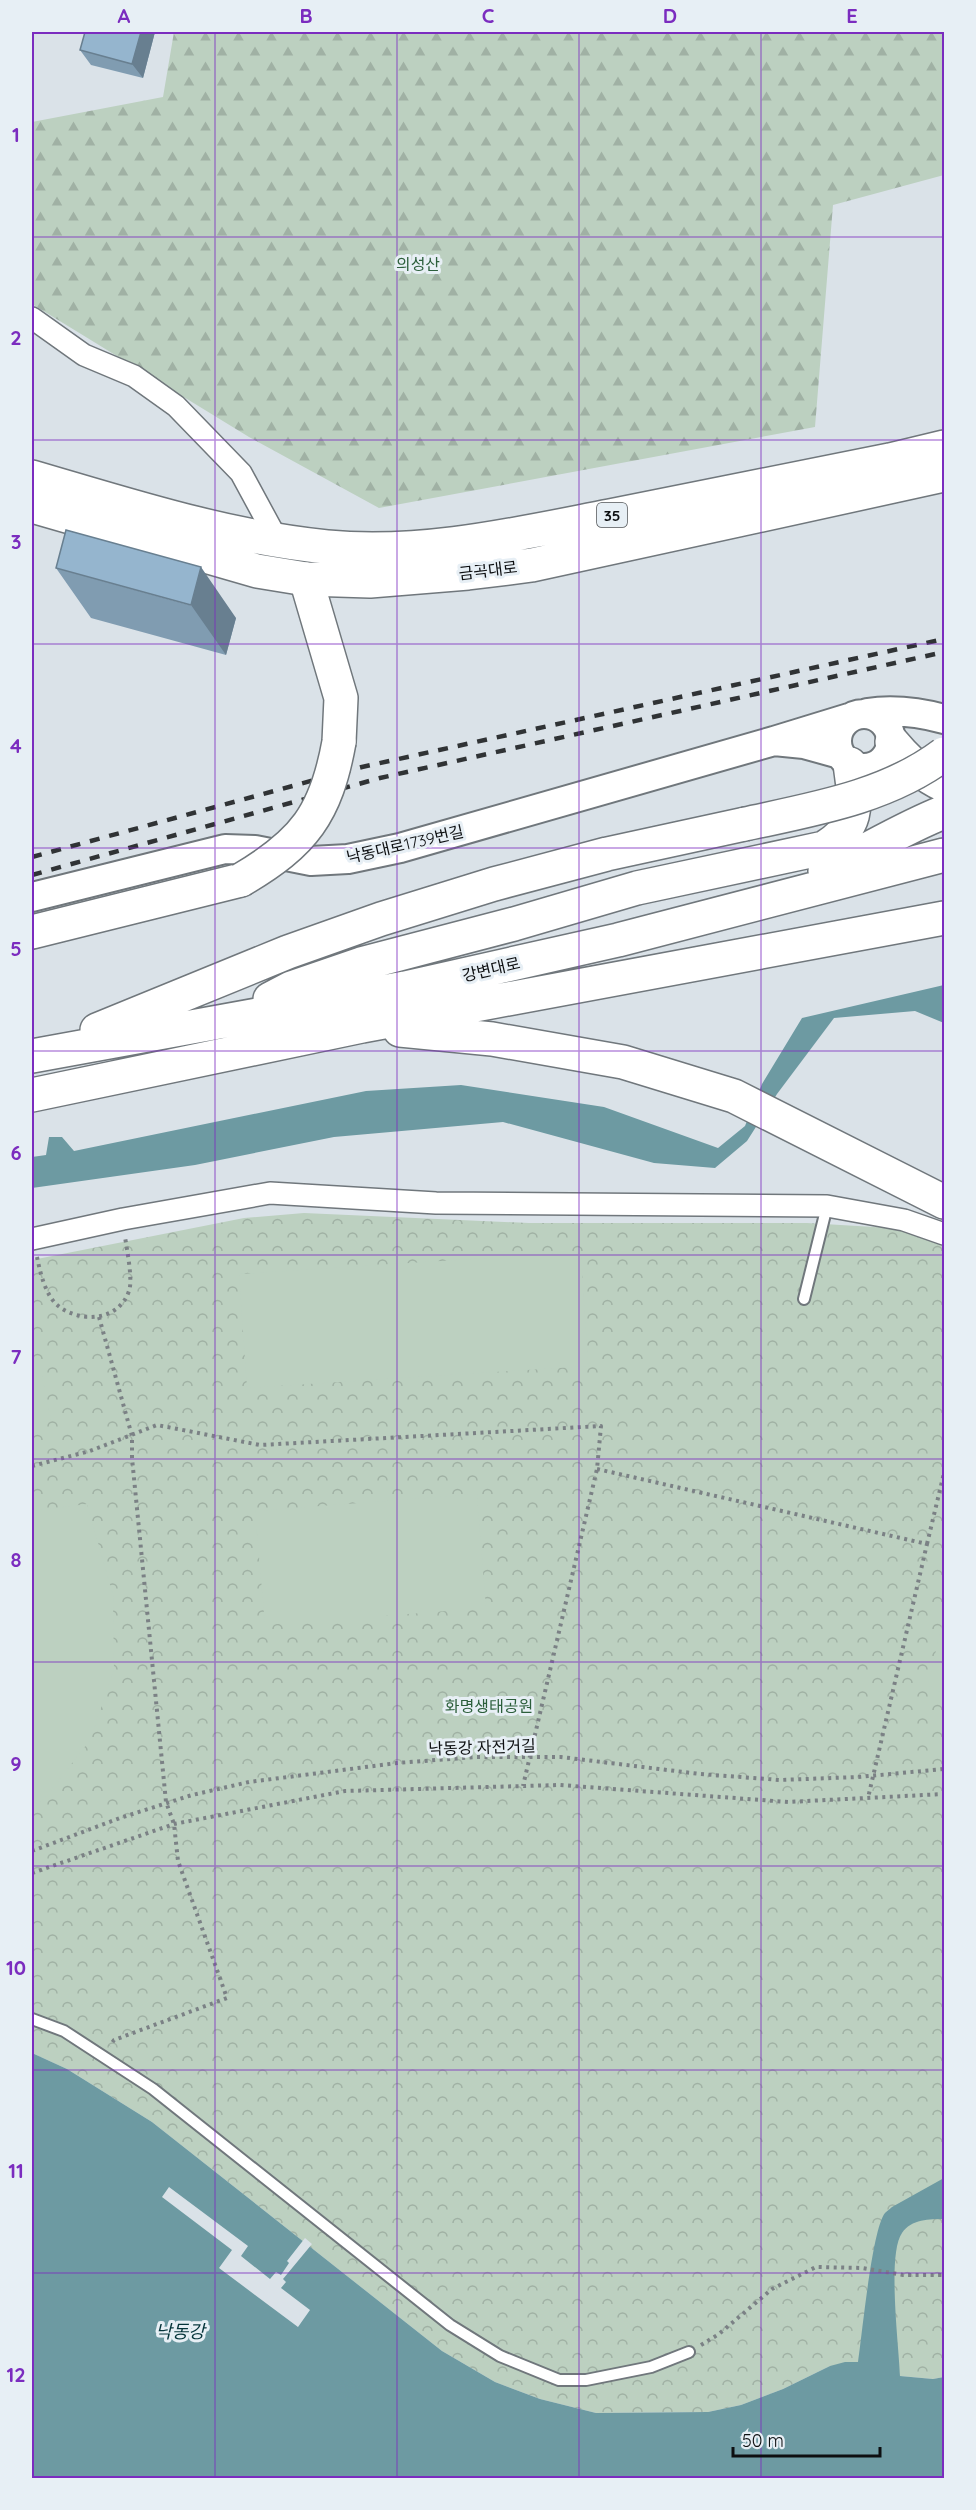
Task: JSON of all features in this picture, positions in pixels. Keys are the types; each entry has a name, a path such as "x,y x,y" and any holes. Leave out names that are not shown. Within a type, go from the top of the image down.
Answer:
{"main road":[{"name":"금곡대로","path":"32,477 157,514 275,540 329,547 411,548 462,544 945,447"},
{"name":"금곡대로","path":"32,506 257,571 306,579 370,581 532,565 945,474"},
{"path":"32,932 241,880 270,863 297,841 312,821 330,783 339,742 341,698 306,579"},
{"path":"892,740 905,758 930,779 945,785"},
{"path":"42,1053 134,1013 288,952 381,919 494,884 573,863 857,798 924,768 945,754"},
{"path":"224,1021 291,988 361,964 514,924 637,888 824,848 839,839 850,825 855,806 845,759"},
{"path":"744,909 861,854 920,821 945,812"},
{"name":"강변대로","path":"42,1053 416,985 618,940 945,855"},
{"name":"강변대로","path":"32,1095 362,1026 945,918"},
{"path":"362,1026 492,1039 623,1062 734,1096 945,1202"}],"street":[{"path":"32,318 84,355 134,376 176,406 241,473 275,540 306,579"},
{"name":"낙동대로1739번길","path":"32,897 225,849 255,849 311,861 348,858 400,848 858,716 892,710 923,713 945,719"},
{"path":"774,741 804,744 845,759 862,768 877,765 889,754 892,740 884,721 858,716 838,732 837,741 845,759"},
{"path":"892,740 920,728 945,724"},
{"path":"32,1239 123,1219 270,1193 436,1203 827,1206 904,1220 945,1234"}],"lane":[{"path":"804,1299 827,1206"},
{"path":"32,2019 64,2031 153,2089 450,2325 500,2356 559,2380 586,2380 651,2367 689,2352"}],"path":[{"path":"32,1239 41,1275 54,1302 69,1314 99,1317 122,1303 130,1290 123,1219"},
{"path":"99,1317 132,1436 133,1470 166,1802 174,1824 178,1861 227,1998 114,2040 102,2056"},
{"path":"32,1466 90,1451 157,1425 260,1446 601,1426 597,1469 523,1786"},
{"path":"597,1469 927,1544"},
{"path":"868,1798 945,1473"},
{"name":"낙동강 자전거길","path":"32,1851 166,1802 249,1782 431,1761 561,1757 700,1774 780,1780 873,1776 945,1769"},
{"path":"32,1873 174,1824 345,1791 560,1785 788,1802 945,1794"},
{"path":"689,2352 719,2334 772,2289 816,2266 862,2268 903,2275 945,2275"}],"green space":[{"name":"의성산","path":"174,32 944,32 944,175 833,205 815,427 379,508 249,437 32,304 32,122 163,97"},
{"name":"화명생태공원","path":"304,1213 529,1223 807,1223 908,1229 944,1244 944,2377 933,2379 900,2376 830,2366 783,2389 741,2405 708,2412 596,2413 540,2399 495,2382 442,2351 152,2122 67,2069 32,2053 32,1260 244,1218"},
{"path":"581,1252 588,1366 247,1388 239,1274"},
{"path":"42,1376 51,1420 32,1424 32,1379"},
{"path":"477,1494 486,1608 265,1625 255,1511"},
{"path":"87,1504 113,1595 114,1670 90,1740 45,1798 32,1807 32,1511"},
{"path":"944,1616 944,1694 928,1685"}],"water":[{"path":"944,985 944,1023 915,1011 834,1018 777,1094 747,1141 715,1168 654,1163 503,1122 334,1137 195,1165 32,1188 32,1157 46,1155 49,1137 62,1137 74,1151 366,1091 461,1085 604,1107 718,1148 745,1126 762,1084 802,1018"},
{"name":"낙동강","path":"32,2053 67,2069 152,2122 442,2351 495,2382 540,2399 596,2413 708,2412 741,2405 783,2389 830,2366 845,2362 858,2362 872,2260 880,2223 885,2213 892,2207 944,2178 944,2219 916,2222 906,2228 898,2244 895,2280 900,2376 933,2379 944,2377 944,2478 32,2478"}],"pier":[{"path":"169,2187 248,2246 241,2256 270,2279 276,2272 281,2275 289,2263 287,2261 305,2238 312,2244 283,2279 286,2282 281,2288 310,2310 298,2327 219,2268 232,2250 162,2197"}],"building":[{"path":"85,32 141,32 132,64 80,50"},
{"path":"66,530 201,567 191,605 56,568"}],"railway":[{"path":"32,857 362,767 944,639"},
{"path":"32,875 380,778 944,652"}]}
